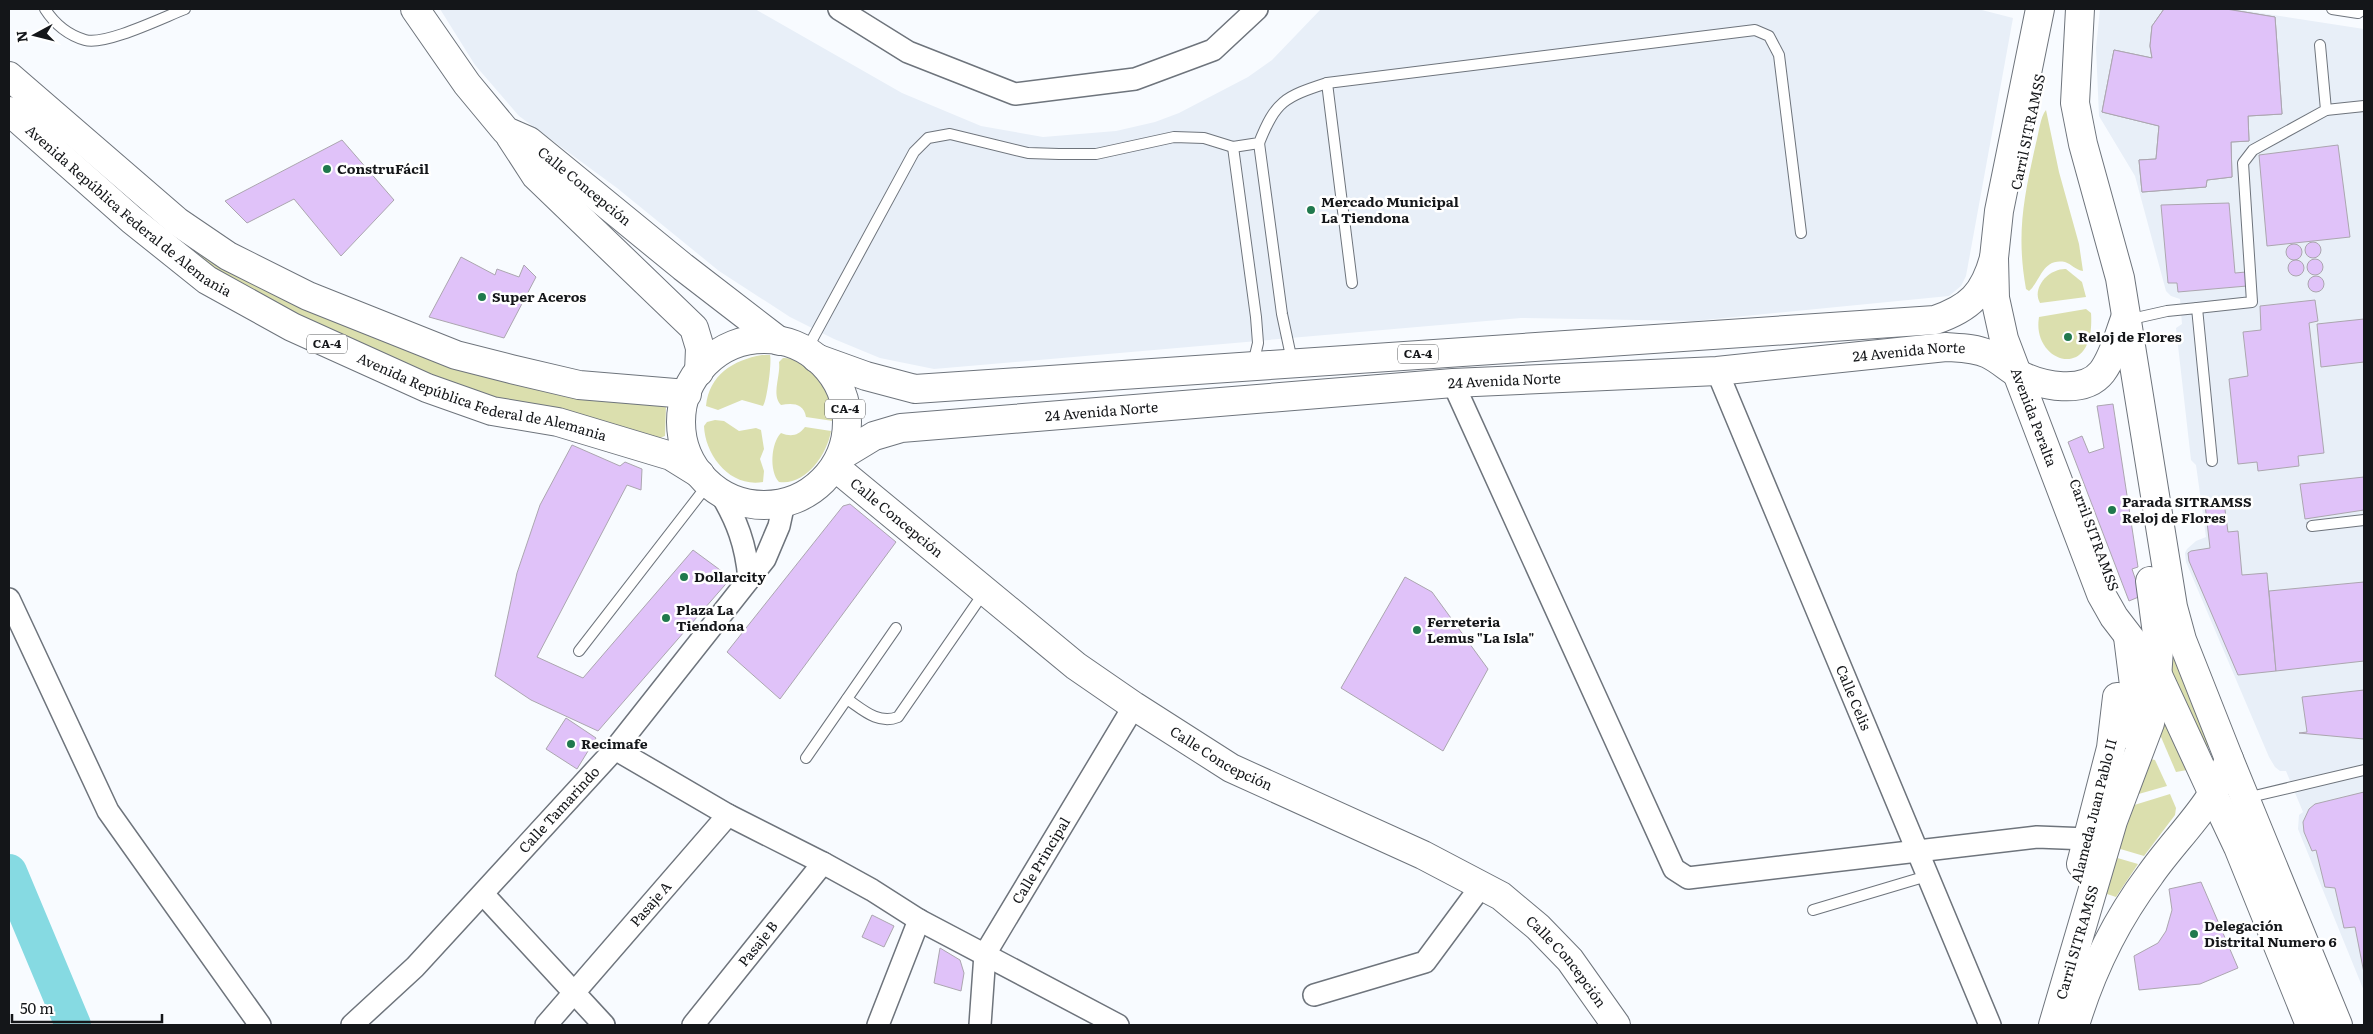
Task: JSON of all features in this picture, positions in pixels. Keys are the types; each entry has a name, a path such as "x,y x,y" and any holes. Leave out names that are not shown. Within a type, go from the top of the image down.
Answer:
{"main road":[{"name":"Calle Concepción","path":"416,9 466,84 506,131 529,141 683,267 779,341"},
{"name":"Avenida Peralta","path":"2040,9 2007,165 1994,258 1997,310 2004,339 2028,378 2101,594 2127,634 2158,673 2238,847 2310,1025"},
{"name":"Carril SITRAMSS","path":"2053,1025 2119,803 2131,749 2135,711 2134,677 2127,634 2114,590 2028,378 2015,317 2006,259 2008,227 2056,9"},
{"name":"Carril SITRAMSS","path":"2062,9 2060,71 2062,118 2066,147 2098,265 2114,350 2160,649 2150,723 2119,803"},
{"path":"2080,9 2075,103 2083,144 2120,278 2176,622 2244,799 2338,1025"},
{"name":"Avenida República Federal de Alemania","path":"9,76 178,222 228,256 308,296 456,355 579,385 693,383"},
{"name":"Avenida República Federal de Alemania","path":"9,111 132,220 207,280 292,327 427,388 492,412 558,422 671,456 709,483"},
{"path":"506,131 536,176 694,328 700,348 693,383 682,418 683,436 692,463 709,483"},
{"name":"CA-4","path":"693,383 717,354 740,343 764,339 779,341 866,376 915,389 1935,320 1952,314 1968,305 1981,291 1989,275 1994,258"},
{"name":"24 Avenida Norte","path":"838,462 874,436 901,428 1453,384 1717,371 1946,347 1971,349 1988,354 2028,378 2070,386 2090,382 2102,373 2114,350 2126,318"},
{"name":"CA-4","path":"709,483 750,504 784,503 816,487 838,462 847,424 843,399 833,376 811,354"},
{"name":"Calle Concepción","path":"838,462 985,590 1076,666 1134,706 1231,768 1423,855 1501,896 1538,926 1570,960 1616,1025"},
{"name":"Alameda Juan Pablo II","path":"2036,1025 2106,773 2116,708 2114,650 2101,594"},
{"path":"2075,1025 2093,976 2130,906 2148,876 2198,816 2213,794 2229,759"}],"street":[{"path":"839,9 908,52 1016,94 1135,79 1213,50 1257,9"},
{"name":"Calle Celis","path":"1717,371 1990,1025"},
{"path":"1453,384 1674,869 1688,878 1917,853 2037,837 2088,839"},
{"path":"709,483 734,516 742,534 750,579"},
{"name":"Calle Tamarindo","path":"352,1025 415,967 615,749 765,559 779,526 784,503"},
{"path":"9,598 108,811 260,1025"},
{"name":"Calle Principal","path":"980,1025 985,954 1134,706"},
{"path":"615,749 728,815 823,863 872,890 919,920 985,954 1108,1023"},
{"name":"Pasaje A","path":"546,1025 576,994 728,815"},
{"name":"Pasaje B","path":"693,1025 823,863"},
{"path":"1314,994 1425,962 1482,885"},
{"path":"482,894 604,1025"},
{"path":"878,1025 919,920"}],"lane":[{"path":"45,9 52,19 68,32 86,41 112,38 185,9"},
{"path":"2332,9 2359,11"},
{"path":"1292,362 1282,314 1259,143 1271,115 1293,94 1327,83 1754,30 1769,36 1779,54 1801,232"},
{"path":"2320,46 2326,110"},
{"path":"1327,83 1352,283"},
{"path":"2126,318 2167,311 2252,302 2242,163 2253,150 2326,110 2364,106"},
{"path":"811,354 914,152 928,138 950,134 1028,153 1059,154 1096,154 1174,137 1204,138 1233,147 1259,143"},
{"path":"1233,147 1256,317 1258,343 1252,366"},
{"path":"2197,308 2212,461"},
{"path":"579,651 709,483"},
{"path":"2312,526 2364,520"},
{"path":"847,699 874,717 882,720 898,717 985,590"},
{"path":"806,758 896,628"},
{"path":"2244,799 2364,770"},
{"path":"1813,910 1927,876"}],"shaded area":[{"name":"Mercado Municipal La Tiendona","path":"440,9 755,9 902,93 981,126 1043,137 1116,131 1155,122 1179,113 1248,77 1272,60 1321,9 1978,9 2013,18 1966,276 1961,286 1949,296 1694,321 1521,318 934,369 880,358 834,339 790,317 719,271 617,188 519,116 475,65"},
{"path":"2100,9 2235,9 2364,29 2364,991 2298,829 2299,815 2303,812 2286,771 2280,771 2275,767 2269,757 2186,562 2185,553 2187,549 2196,541 2206,537 2196,465 2191,460 2176,328 2182,324 2180,299 2171,296 2166,291 2135,176 2099,116 2096,48"}],"green space":[{"path":"9,89 337,321 666,406 665,436 657,439 510,405 370,357 192,256 9,100"},
{"path":"2046,110 2059,172 2079,244 2083,271 2065,262 2051,263 2029,291 2026,289 2023,269 2023,215 2040,125"},
{"path":"2066,269 2082,282 2086,297 2040,303 2038,291 2040,285 2048,275"},
{"path":"2086,309 2091,313 2090,335 2084,350 2075,358 2064,359 2053,355 2044,346 2039,333 2039,317"},
{"path":"762,355 770,355 768,389 763,406 742,400 718,410 706,406 712,386 724,371 741,361"},
{"path":"783,358 794,359 804,364 820,379 830,400 833,421 806,417 803,409 797,405 781,405 778,401 776,390 779,362"},
{"path":"715,420 724,421 739,431 756,428 761,430 764,449 760,459 764,471 763,482 751,483 740,480 730,475 714,458 705,437 704,426 707,422"},
{"path":"805,427 831,431 825,450 820,459 806,474 789,482 779,482 774,471 772,457 775,443 781,433 788,435 797,434"},
{"path":"2170,641 2210,746 2205,747 2170,674"},
{"path":"2163,715 2187,770 2176,772 2158,730"},
{"path":"2150,759 2155,760 2167,786 2135,795"},
{"path":"2170,794 2176,808 2175,815 2144,856 2117,848 2131,806"},
{"path":"2114,857 2138,864 2116,897 2104,893"}],"building":[{"path":"2164,9 2226,9 2275,17 2282,114 2248,116 2249,141 2231,142 2232,177 2207,180 2206,187 2142,192 2139,160 2156,159 2159,126 2102,112 2114,50 2152,58 2150,46 2152,26","holes":["2241,40 2243,60 2220,62 2218,42"]},
{"path":"2164,9 2226,9 2275,17 2282,114 2248,116 2249,141 2231,142 2232,177 2207,180 2206,187 2142,192 2139,160 2156,159 2159,126 2102,112 2114,50 2152,58 2150,46 2152,26"},
{"name":"ConstruFácil","path":"342,140 394,200 341,256 294,199 247,223 225,201"},
{"path":"2338,145 2350,237 2267,246 2259,155"},
{"path":"2229,203 2235,273 2246,272 2247,286 2178,292 2177,283 2168,283 2161,205"},
{"path":"2313,242 2319,244 2321,250 2319,256 2313,258 2307,256 2305,250 2307,244"},
{"path":"2294,244 2300,246 2302,252 2300,258 2294,260 2288,258 2286,252 2288,246"},
{"name":"Super Aceros","path":"461,257 495,275 497,269 519,277 524,265 536,277 504,338 429,317"},
{"path":"2315,259 2321,261 2323,267 2321,273 2315,275 2309,273 2307,267 2309,261"},
{"path":"2296,260 2302,262 2304,268 2302,274 2296,276 2290,274 2288,268 2290,262"},
{"path":"2316,276 2322,278 2324,284 2322,290 2316,292 2310,290 2308,284 2310,278"},
{"path":"2315,300 2318,321 2309,323 2324,453 2298,456 2299,466 2258,471 2257,462 2238,464 2229,379 2248,376 2243,332 2261,330 2260,306"},
{"path":"2364,319 2364,362 2321,367 2317,324"},
{"name":"Parada SITRAMSS Reloj de Flores","path":"2113,404 2138,567 2132,569 2141,596 2129,601 2068,442 2082,436 2089,453 2104,448 2097,406"},
{"name":"Plaza La Tiendona","path":"572,445 620,466 625,462 642,469 641,490 627,485 537,657 583,678 693,550 731,578 598,731 531,700 495,676 517,573 540,505"},
{"path":"2364,477 2364,510 2305,519 2300,484"},
{"path":"2224,502 2228,532 2238,531 2242,575 2267,573 2276,671 2238,675 2189,561 2188,553 2191,551 2210,548 2205,504"},
{"path":"850,504 896,542 780,699 727,652 843,506"},
{"name":"Ferreteria Lemus \"La Isla\"","path":"1405,577 1432,592 1488,669 1443,751 1341,688"},
{"path":"2364,582 2364,661 2276,671 2269,591"},
{"path":"2364,690 2364,739 2299,733 2307,732 2302,697"},
{"name":"Recimafe","path":"566,718 596,738 577,769 546,749"},
{"path":"2364,792 2364,973 2355,927 2344,928 2335,888 2325,887 2316,850 2312,851 2304,832 2303,822 2309,809 2315,804"},
{"name":"Delegación Distrital Numero 6","path":"2201,882 2238,968 2200,984 2139,990 2134,956 2158,943 2166,931 2172,910 2169,889"},
{"path":"872,915 894,926 884,947 862,937"},
{"path":"940,948 960,960 964,973 961,991 934,983"}],"waterway":[{"path":"9,872 73,1025"}],"place":[{"name":"ConstruFácil","path":"327,169"},
{"name":"Mercado Municipal La Tiendona","path":"1311,210"},
{"name":"Super Aceros","path":"482,297"},
{"name":"Reloj de Flores","path":"2068,337"},
{"name":"Parada SITRAMSS Reloj de Flores","path":"2112,510"},
{"name":"Dollarcity","path":"684,577"},
{"name":"Plaza La Tiendona","path":"666,618"},
{"name":"Ferreteria Lemus \"La Isla\"","path":"1417,630"},
{"name":"Recimafe","path":"571,744"},
{"name":"Delegación Distrital Numero 6","path":"2194,934"}]}
